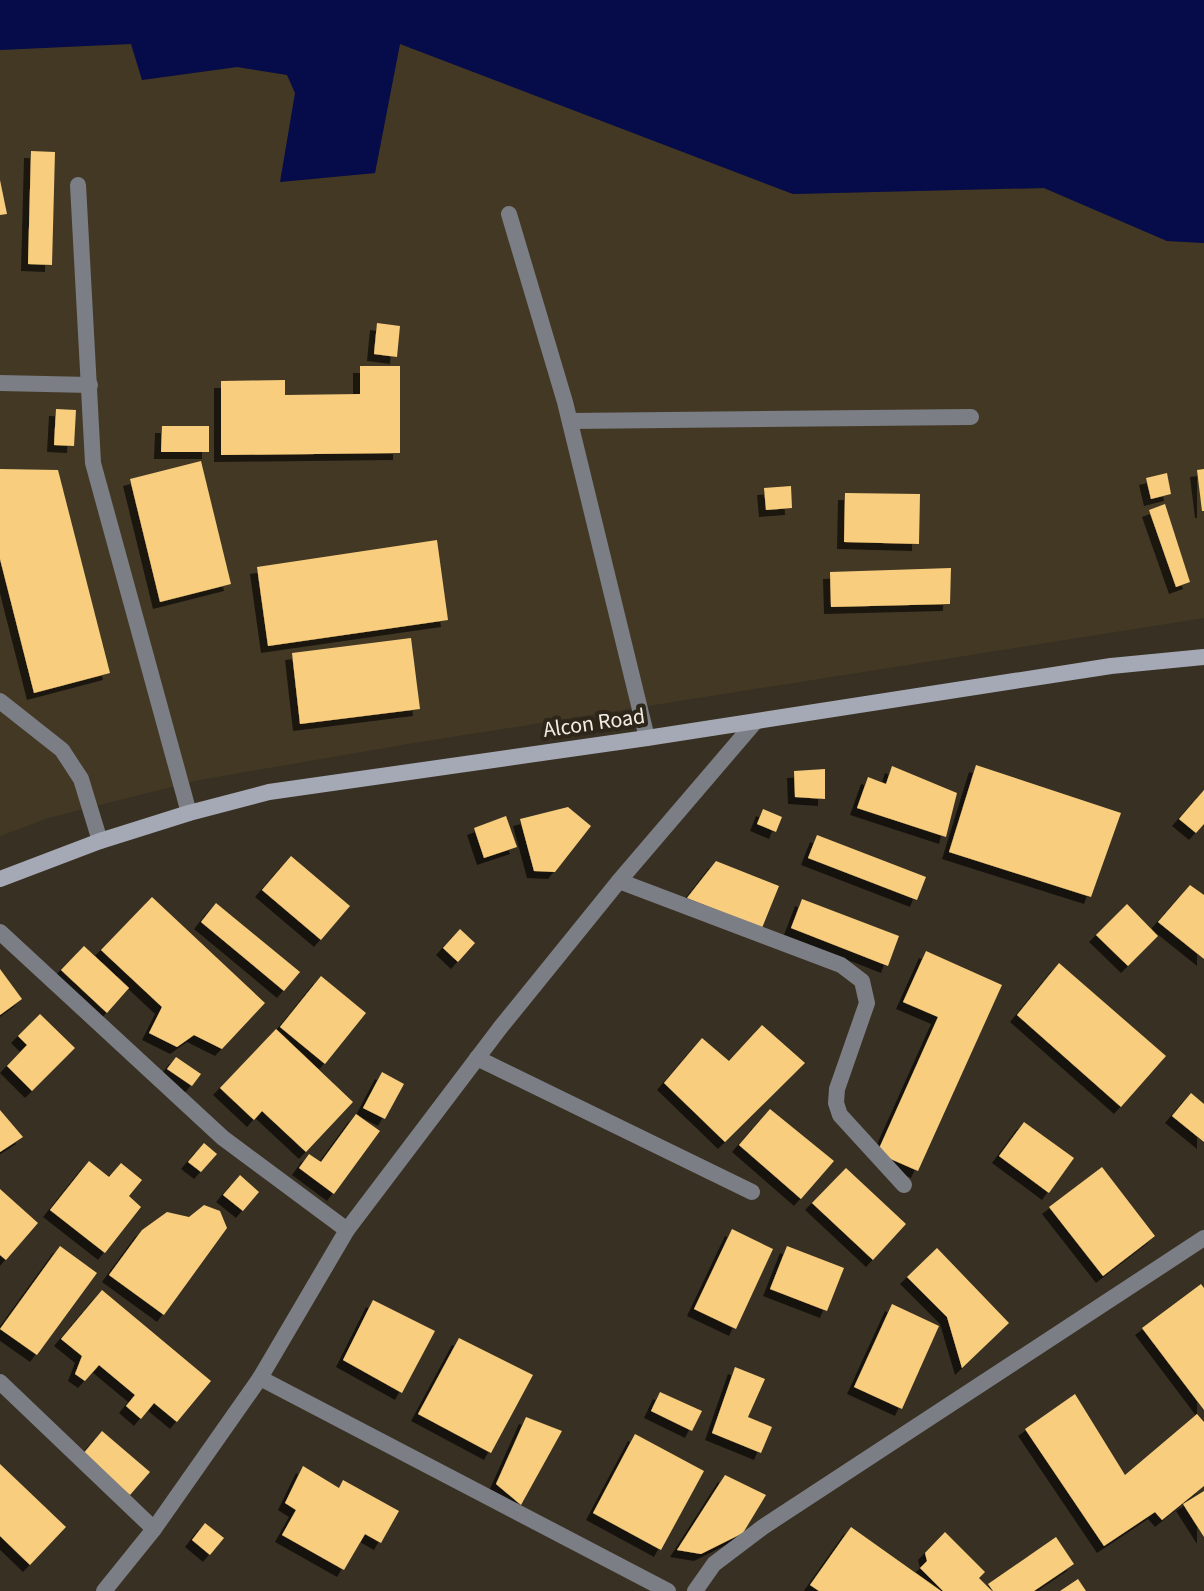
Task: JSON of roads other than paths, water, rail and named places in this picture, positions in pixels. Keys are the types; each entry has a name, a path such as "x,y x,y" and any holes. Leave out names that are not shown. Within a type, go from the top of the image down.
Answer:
{"main road":[{"name":"Alcon Road","path":"0,879 100,841 269,792 755,722 1111,666 1204,657"}],"street":[{"path":"78,185 93,463 189,813"},
{"path":"509,214 570,421 647,738"},
{"path":"0,383 90,385"},
{"path":"570,421 971,417"},
{"path":"0,701 62,750 81,779 100,841"},
{"path":"104,1591 154,1529 260,1378 347,1230 477,1058 619,881 755,722"},
{"path":"619,881 841,965 862,981 867,1003 837,1089 836,1103 840,1115 904,1185"},
{"path":"0,932 223,1138 347,1230"},
{"path":"477,1058 752,1192"},
{"path":"695,1591 714,1564 763,1527 1204,1238"},
{"path":"260,1378 668,1591"},
{"path":"0,1382 154,1529"}]}
